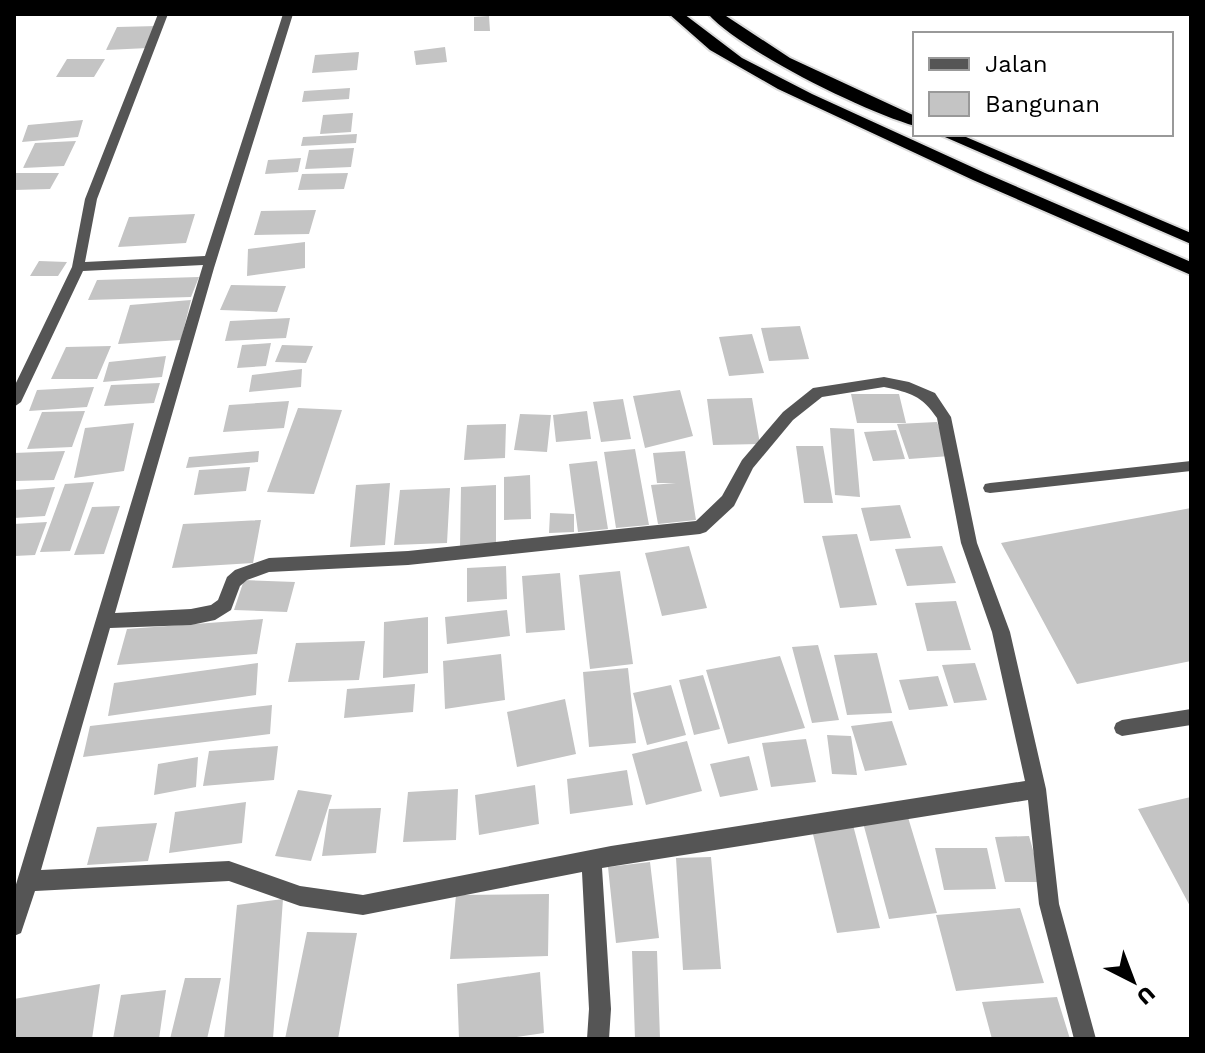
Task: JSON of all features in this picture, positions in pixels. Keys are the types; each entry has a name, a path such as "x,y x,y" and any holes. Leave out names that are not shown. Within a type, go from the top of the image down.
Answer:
{"highway":[{"path":"676,14 731,56 793,91 1191,269"},
{"path":"715,14 758,44 806,70 913,120"},
{"path":"951,136 1191,239"}],"street":[{"path":"14,402 78,267 91,199 163,14"},
{"path":"14,926 210,260 288,14"},
{"path":"78,267 210,260"},
{"path":"103,621 191,617 215,612 225,605 233,582 241,575 269,565 408,558 700,527 728,501 747,464 802,402 818,392 884,382 930,397 944,417 969,543 1001,632 1036,789 1049,904 1085,1039"},
{"path":"29,881 229,871 300,896 363,905 591,860 1036,789"},
{"path":"591,860 600,1009 598,1039"}],"lane":[{"path":"990,488 1191,466"},
{"path":"1122,728 1191,717"}],"building":[{"path":"489,16 490,31 474,31 474,17"},
{"path":"158,26 148,48 106,50 117,27"},
{"path":"445,47 447,62 416,65 414,51"},
{"path":"359,52 357,70 312,73 315,55"},
{"path":"67,59 105,59 94,77 56,77"},
{"path":"350,88 349,99 302,102 304,91"},
{"path":"353,113 351,132 320,134 323,115"},
{"path":"83,120 78,137 22,142 28,125"},
{"path":"357,134 356,143 301,146 303,137"},
{"path":"76,141 64,166 23,168 35,143"},
{"path":"354,148 351,167 305,169 309,150"},
{"path":"301,158 298,172 265,174 268,160"},
{"path":"14,173 59,173 50,189 14,190"},
{"path":"348,173 344,189 298,190 302,174"},
{"path":"316,210 309,234 254,235 261,211"},
{"path":"195,214 186,243 118,247 129,217"},
{"path":"305,242 305,268 247,276 248,249"},
{"path":"39,261 67,262 58,276 30,276"},
{"path":"199,277 191,297 88,300 97,280"},
{"path":"231,285 286,286 277,312 220,310"},
{"path":"191,300 181,340 118,344 130,305"},
{"path":"290,318 286,338 225,341 230,321"},
{"path":"800,326 809,359 769,361 761,328"},
{"path":"752,334 764,373 729,376 719,337"},
{"path":"271,343 266,366 237,368 242,345"},
{"path":"282,345 313,346 306,363 275,362"},
{"path":"111,346 97,379 51,379 66,347"},
{"path":"166,356 162,377 103,382 109,362"},
{"path":"302,369 301,387 249,392 252,375"},
{"path":"160,383 154,403 104,406 111,385"},
{"path":"94,387 87,407 29,411 37,390"},
{"path":"680,390 693,436 645,448 633,396"},
{"path":"851,394 899,394 906,423 857,423"},
{"path":"752,398 760,444 713,445 707,399"},
{"path":"623,399 631,439 601,442 593,402"},
{"path":"289,401 284,428 223,432 229,405"},
{"path":"298,408 342,410 314,494 267,492"},
{"path":"85,411 72,447 27,449 42,412"},
{"path":"587,411 591,439 556,442 553,415"},
{"path":"520,414 551,415 547,452 514,450"},
{"path":"937,422 950,456 909,459 897,424"},
{"path":"134,423 124,471 74,478 85,428"},
{"path":"506,424 505,458 464,460 467,425"},
{"path":"830,428 854,429 860,497 835,495"},
{"path":"896,430 905,459 873,461 864,432"},
{"path":"796,446 823,446 833,503 804,503"},
{"path":"635,449 649,525 616,528 604,452"},
{"path":"65,451 54,480 14,481 14,453"},
{"path":"259,451 258,462 186,468 189,457"},
{"path":"685,451 696,520 658,524 651,485 676,483 657,483 653,453"},
{"path":"597,461 608,529 578,532 569,464"},
{"path":"250,467 246,491 194,495 199,470"},
{"path":"530,475 531,519 504,520 504,477"},
{"path":"94,482 70,551 40,552 65,484"},
{"path":"390,483 385,545 350,547 356,485"},
{"path":"496,485 496,545 460,548 461,487"},
{"path":"55,487 45,516 14,518 14,490"},
{"path":"450,488 447,543 394,545 400,490"},
{"path":"900,505 911,538 870,541 861,508"},
{"path":"120,506 104,554 74,555 92,507"},
{"path":"1191,508 1191,661 1077,684 1001,543"},
{"path":"550,513 574,514 574,532 549,533"},
{"path":"261,520 253,563 172,568 183,524"},
{"path":"47,522 35,555 14,556 14,524"},
{"path":"857,534 877,605 840,608 822,536"},
{"path":"689,546 707,608 662,616 645,553"},
{"path":"942,546 956,583 907,586 895,549"},
{"path":"506,566 507,599 467,602 467,568"},
{"path":"620,571 633,664 590,669 579,575"},
{"path":"560,573 565,630 526,633 522,576"},
{"path":"244,580 295,582 287,612 234,610"},
{"path":"956,601 971,650 927,651 915,603"},
{"path":"507,610 510,636 447,644 445,617"},
{"path":"428,617 428,673 383,678 384,622"},
{"path":"263,619 257,654 117,665 127,629"},
{"path":"365,641 359,680 288,682 296,643"},
{"path":"818,645 839,720 812,723 792,647"},
{"path":"877,653 892,713 847,715 834,655"},
{"path":"501,654 505,700 445,709 443,661"},
{"path":"780,656 805,728 728,744 706,670"},
{"path":"258,663 256,695 108,716 114,683"},
{"path":"975,663 987,700 954,703 942,665"},
{"path":"628,668 636,743 589,747 583,672"},
{"path":"703,675 720,729 694,735 679,680"},
{"path":"938,676 948,706 909,710 899,680"},
{"path":"415,684 413,712 344,718 347,689"},
{"path":"671,685 686,735 647,745 633,693"},
{"path":"565,699 576,754 517,767 507,712"},
{"path":"272,705 270,734 83,757 90,726"},
{"path":"892,721 907,765 865,771 851,726"},
{"path":"827,735 851,736 857,775 832,774"},
{"path":"806,739 816,782 771,787 762,743"},
{"path":"687,741 702,791 646,805 632,754"},
{"path":"278,746 274,780 203,786 209,751"},
{"path":"749,756 758,790 720,797 710,764"},
{"path":"198,757 196,787 154,795 158,764"},
{"path":"627,770 633,805 570,814 567,779"},
{"path":"535,785 539,824 479,835 475,795"},
{"path":"458,789 456,840 403,842 408,792"},
{"path":"298,790 332,795 311,861 275,856"},
{"path":"1191,797 1191,908 1138,809"},
{"path":"246,802 242,843 169,853 175,812"},
{"path":"381,808 376,853 322,856 329,809"},
{"path":"907,814 937,913 889,919 862,819"},
{"path":"157,823 148,861 87,865 97,827"},
{"path":"853,825 880,928 837,933 812,830"},
{"path":"1029,836 1042,882 1005,882 995,837"},
{"path":"935,848 987,848 996,889 944,890"},
{"path":"711,857 721,969 683,970 676,858"},
{"path":"650,862 659,938 616,943 608,867"},
{"path":"549,894 548,956 450,959 456,895"},
{"path":"283,899 273,1039 224,1039 237,905"},
{"path":"1020,908 1044,983 956,991 936,915"},
{"path":"307,932 357,933 338,1039 285,1039"},
{"path":"632,951 657,951 660,1039 635,1039"},
{"path":"540,972 544,1033 503,1039 459,1039 457,984"},
{"path":"185,978 221,978 207,1039 170,1039"},
{"path":"100,984 92,1039 14,1039 14,999"},
{"path":"166,990 159,1039 113,1039 121,995"},
{"path":"1057,997 1070,1039 992,1039 982,1002"}]}
